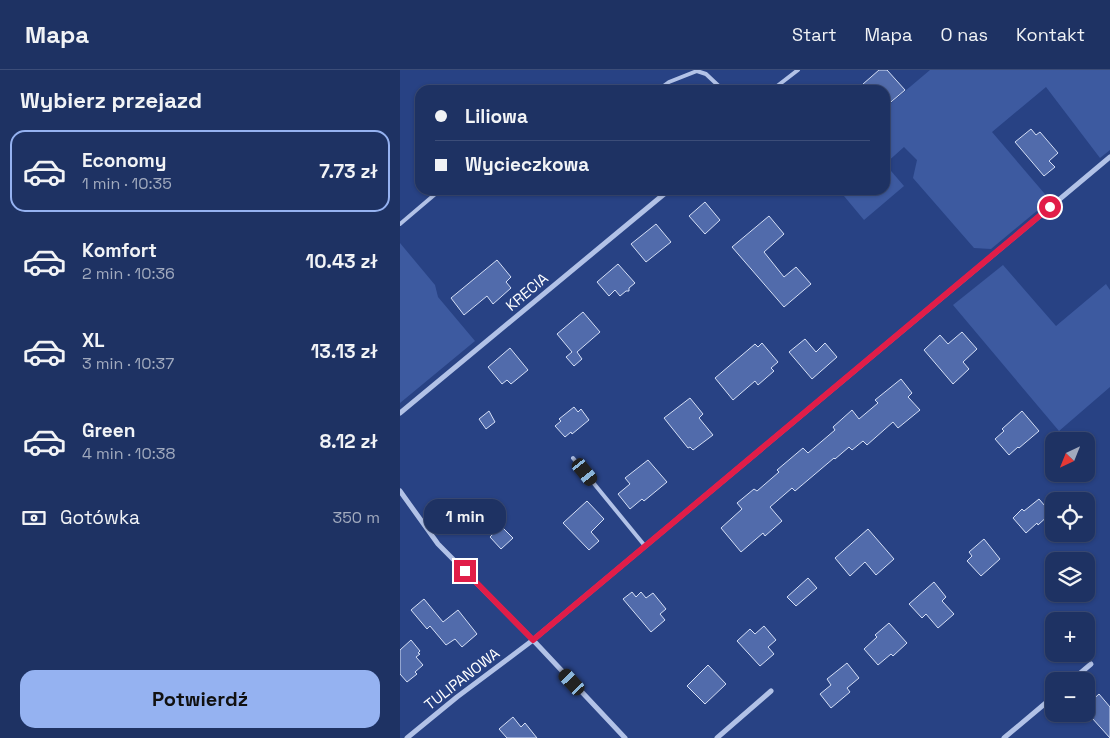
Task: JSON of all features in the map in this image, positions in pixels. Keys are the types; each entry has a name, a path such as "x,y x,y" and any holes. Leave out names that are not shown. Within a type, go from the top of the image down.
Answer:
{"street":[{"name":"TULIPANOWA","path":"407,738 457,697 533,640 1110,157"},
{"name":"KRECIA","path":"400,413 663,195"},
{"path":"400,491 438,544 533,640 625,738"},
{"path":"1082,672 1091,664"},
{"path":"717,738 771,691"},
{"path":"1004,738 1045,704"}],"lane":[{"path":"778,85 798,70"},
{"path":"665,85 697,71 706,74 718,85"},
{"path":"400,224 434,195"},
{"path":"573,458 645,546"}],"shaded area":[{"path":"930,70 1110,70 1110,150 1100,158 1046,87 992,132 1050,200 991,249 974,248 913,178 917,160 904,147 890,160 890,104"},
{"path":"890,170 904,186 864,220 843,195 890,195"},
{"path":"400,243 435,285 438,297 475,341 400,403"},
{"path":"1003,265 1056,326 1106,284 1110,290 1110,387 1059,431 953,305"}],"building":[{"path":"879,70 887,70 905,90 890,103 890,85 863,84"},
{"path":"1031,129 1036,135 1040,132 1058,153 1049,161 1055,167 1044,176 1015,142"},
{"path":"705,202 720,220 705,234 689,216"},
{"path":"769,216 784,234 764,252 784,277 796,267 811,284 784,307 732,247"},
{"path":"656,224 671,242 646,262 631,244"},
{"path":"497,260 511,277 506,282 511,288 493,304 487,296 464,315 451,298"},
{"path":"618,264 635,283 629,288 629,291 620,296 615,290 609,296 597,282"},
{"path":"583,312 600,332 577,352 582,359 574,366 566,357 572,352 557,334"},
{"path":"962,332 977,349 963,362 969,369 953,384 924,350 940,335 948,344"},
{"path":"805,339 816,352 825,343 837,357 812,379 789,352"},
{"path":"762,343 778,362 771,368 774,371 758,385 755,381 733,400 715,378 755,344 758,347"},
{"path":"510,348 528,370 511,384 507,380 502,384 488,367"},
{"path":"901,379 912,393 908,397 920,410 898,428 893,422 867,445 863,441 852,450 849,447 795,491 792,488 770,507 782,521 765,536 763,533 741,552 721,528 742,509 737,503 754,489 757,491 779,472 777,470 803,448 808,453 835,430 833,427 852,410 859,419 878,403 875,400"},
{"path":"690,398 703,414 699,418 713,435 693,450 690,447 688,448 664,418"},
{"path":"574,407 578,412 581,409 589,420 572,434 571,432 565,437 555,426 561,421 559,419"},
{"path":"489,411 495,422 486,429 479,419"},
{"path":"1022,411 1039,431 1009,455 995,439 1004,431 1002,429"},
{"path":"648,460 667,482 644,501 642,499 630,509 618,494 630,484 625,478"},
{"path":"1039,499 1045,506 1045,519 1026,533 1013,518 1022,509 1024,511"},
{"path":"587,501 604,519 591,532 599,541 589,550 563,523"},
{"path":"501,526 513,538 501,549 490,537"},
{"path":"868,529 894,559 876,575 865,562 850,576 835,558"},
{"path":"984,539 1000,559 981,576 967,561 972,556 969,552"},
{"path":"808,578 817,588 796,606 787,597"},
{"path":"934,582 946,597 942,601 954,614 938,628 926,614 922,618 909,604"},
{"path":"632,592 636,597 641,592 646,598 653,593 666,609 660,614 665,620 651,632 623,599"},
{"path":"424,599 443,622 458,610 477,634 462,647 455,639 446,645 430,626 427,629 411,610"},
{"path":"889,623 907,643 893,656 891,654 878,665 864,649 877,637 875,635"},
{"path":"764,626 776,640 768,647 774,654 760,666 737,641 750,629 755,634"},
{"path":"411,640 420,651 418,653 420,654 416,657 423,665 415,672 417,674 407,682 400,674 400,650"},
{"path":"847,663 859,678 847,688 850,692 831,708 820,694 831,685 827,679"},
{"path":"708,665 726,684 705,704 687,686"},
{"path":"1099,694 1110,707 1110,738 1095,721 1095,698"},
{"path":"513,717 521,727 525,723 537,738 507,738 499,729"}],"route":[{"path":"465,571 533,640 1050,207"}]}
